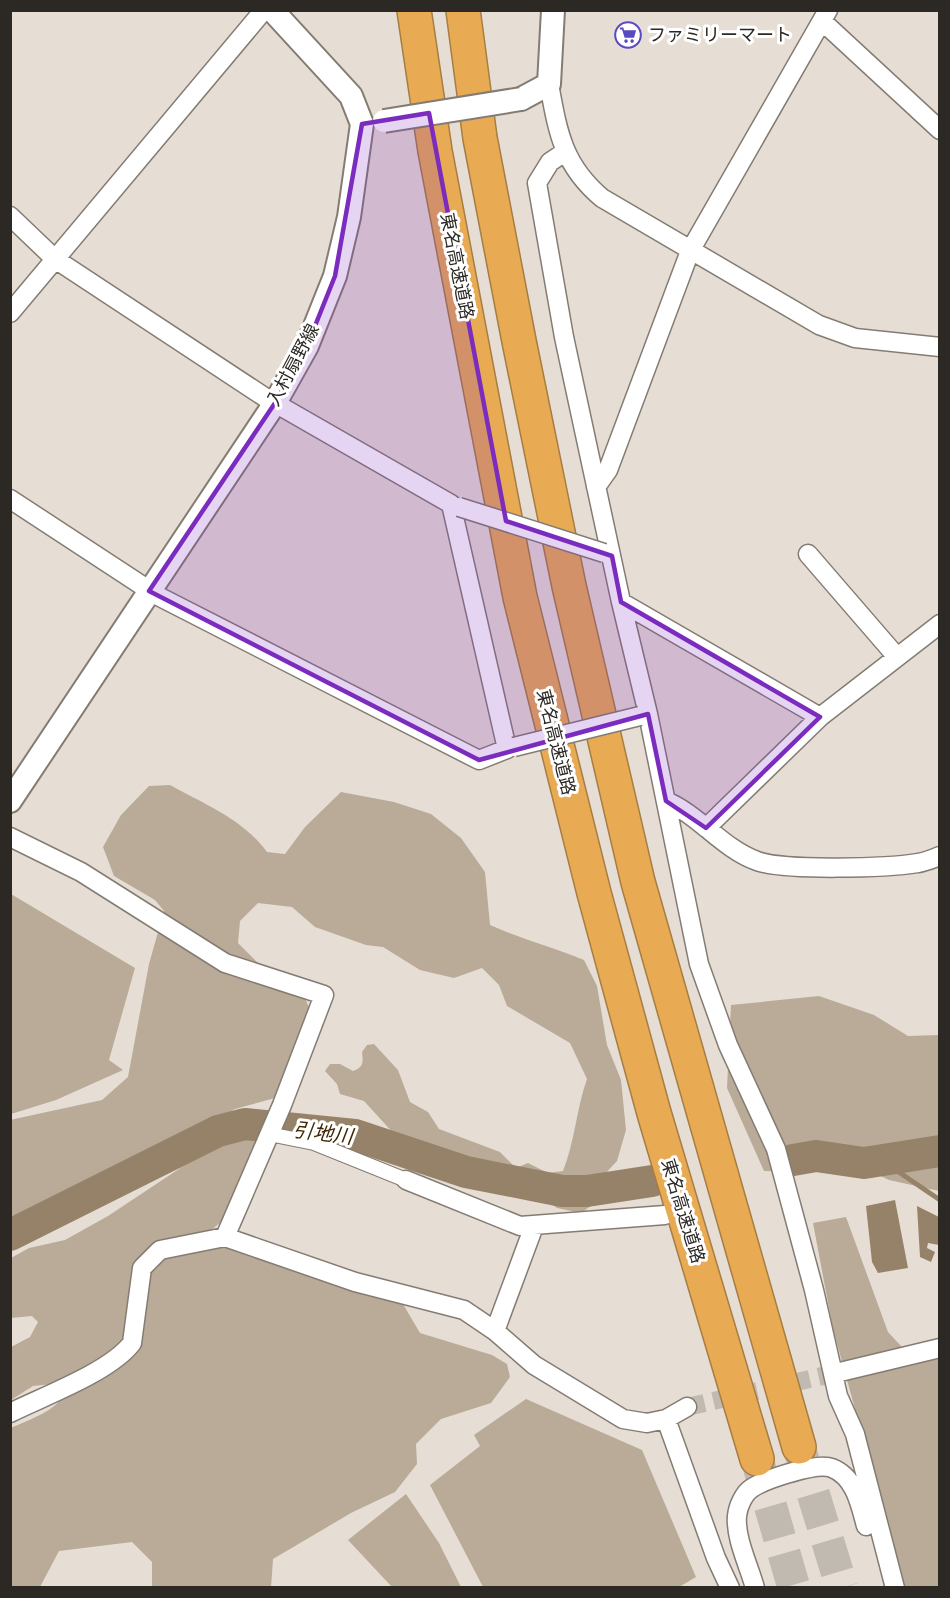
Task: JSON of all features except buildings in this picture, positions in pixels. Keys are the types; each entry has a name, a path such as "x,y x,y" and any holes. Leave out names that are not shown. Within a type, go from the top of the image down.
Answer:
{"highway":[{"name":"東名高速道路","path":"414,10 437,162 520,597 594,894 654,1113 756,1459"},
{"path":"463,10 480,138 569,586 636,871 799,1447"}],"street":[{"path":"10,313 264,10"},
{"path":"272,10 373,122 521,99 549,84"},
{"path":"553,10 549,84 565,152 588,186 603,198 690,251 819,324 855,338 939,348"},
{"path":"596,487 608,470 690,251 825,16 939,130"},
{"name":"入村扇野線","path":"10,801 275,403 307,346 335,276 373,122"},
{"path":"565,152 550,162 537,183 564,337 608,555 621,602 644,715 666,801 699,964 728,1045 776,1149 814,1290 837,1396 855,1434 895,1587"},
{"path":"10,216 55,259 275,403 455,505 608,555"},
{"path":"10,499 149,591 479,760 510,748 644,715"},
{"path":"455,505 510,748"},
{"path":"808,554 897,657"},
{"path":"621,602 820,717"},
{"path":"706,828 820,717 939,624"},
{"path":"666,801 685,809 706,828 758,862 784,866 897,866 921,863 939,856"},
{"path":"10,837 81,872 225,963 324,995 282,1105 225,1237"},
{"path":"269,1134 314,1143 519,1226 665,1215"},
{"path":"495,1331 534,1226"},
{"path":"10,1413 109,1364 126,1350 132,1343 142,1268 160,1250 225,1237 355,1282 464,1310 495,1331 534,1365 623,1419 647,1424 666,1419 687,1407"},
{"path":"840,1372 939,1348"},
{"path":"666,1419 716,1558 730,1587"},
{"path":"755,1587 739,1533 737,1515 742,1499 752,1488 810,1467 831,1468 846,1477 856,1493 885,1587"}],"highlighted area":[{"path":"429,113 506,521 612,556 621,602 820,717 706,828 666,801 648,714 479,760 149,591 275,403 307,346 335,276 362,124"}],"shaded area":[{"path":"170,785 235,821 267,852 285,854 305,827 341,792 394,802 431,814 461,838 485,872 490,925 584,960 597,986 607,1045 621,1080 626,1130 617,1161 602,1177 599,1200 581,1213 557,1208 515,1179 466,1166 446,1153 405,1146 364,1101 340,1094 337,1084 325,1071 330,1064 340,1064 353,1071 359,1068 363,1059 362,1052 367,1045 374,1044 398,1070 410,1102 428,1112 439,1129 500,1152 516,1168 528,1163 548,1173 563,1171 587,1079 570,1043 507,1006 499,985 482,968 454,978 420,970 383,947 366,945 315,927 292,907 258,903 240,921 238,943 281,986 304,996 311,1012 275,1098 235,1109 96,1185 25,1215 11,1216 10,1120 102,1100 128,1077 149,964 164,911 155,900 114,876 103,847 121,815 149,786"},
{"path":"11,894 135,968 109,1060 123,1070 56,1100 11,1114"},
{"path":"819,996 874,1015 908,1036 939,1035 939,1191 889,1180 874,1173 764,1171 727,1088 731,1005"},
{"path":"243,1133 260,1134 262,1141 230,1215 211,1230 211,1235 394,1298 403,1304 420,1333 492,1355 507,1364 510,1377 491,1403 441,1419 416,1444 417,1464 395,1492 351,1513 273,1559 271,1588 152,1587 152,1562 132,1542 59,1551 40,1587 11,1587 11,1428 50,1409 57,1404 67,1390 61,1383 33,1386 11,1400 11,1347 30,1337 38,1322 32,1316 11,1318 11,1258 29,1248 65,1240 108,1216 200,1155"},
{"path":"895,1200 908,1268 878,1273 872,1262 866,1206"},
{"path":"917,1206 939,1217 939,1245 928,1243 927,1248 935,1252 931,1262 920,1257"},
{"path":"846,1217 888,1332 916,1362 939,1359 939,1587 904,1587 833,1329 813,1223"},
{"path":"526,1399 642,1450 696,1577 679,1587 483,1587 430,1485 480,1446 474,1435"},
{"path":"406,1494 439,1543 461,1587 392,1587 348,1540"}],"waterway":[{"name":"引地川","path":"10,1235 218,1131 245,1124 355,1135 466,1172 562,1191 587,1191 652,1181"},
{"name":"引地川","path":"793,1160 816,1156 864,1163 940,1151"},
{"path":"881,1160 940,1200"}],"tunnel":[{"path":"687,1407 840,1372"},
{"path":"799,1447 842,1588"},
{"path":"757,1459 794,1588"}],"place":[{"name":"ファミリーマート","path":"628,35"}]}
